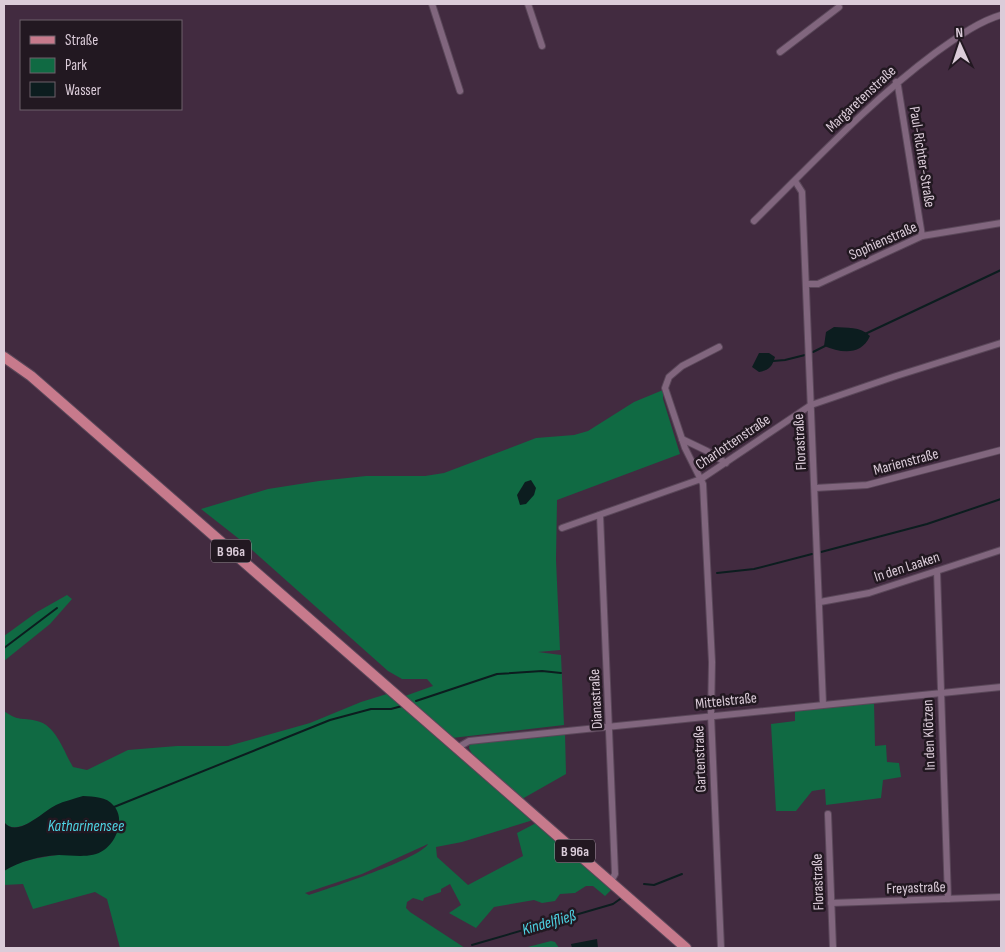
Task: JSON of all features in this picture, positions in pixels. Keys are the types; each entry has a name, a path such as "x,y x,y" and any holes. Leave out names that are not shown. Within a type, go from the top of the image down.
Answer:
{"main road":[{"name":"B 96a","path":"4,357 45,388 686,948"}],"street":[{"path":"432,4 460,91"},
{"path":"528,4 542,46"},
{"path":"780,52 840,5"},
{"name":"Margaretenstraße","path":"754,222 896,82 951,42 983,22 1001,15"},
{"name":"Paul-Richter-Straße","path":"896,82 922,236"},
{"name":"Florastraße","path":"795,181 802,192 807,284 823,704"},
{"name":"Sophienstraße","path":"807,284 818,284 922,236 1001,223"},
{"name":"Charlottenstraße","path":"562,528 701,479 811,405 1001,343"},
{"name":"Gartenstraße","path":"719,347 673,372 666,383 667,399 682,439 703,484 712,662 711,715 721,948"},
{"path":"682,439 726,463"},
{"name":"Marienstraße","path":"815,488 867,484 1001,450"},
{"name":"Dianastraße","path":"600,515 615,874 611,882"},
{"name":"In den Laaken","path":"820,602 869,593 1001,550"},
{"name":"In den Klötzen","path":"937,571 948,899"},
{"name":"Mittelstraße","path":"457,748 469,741 1001,687"},
{"name":"Florastraße","path":"828,814 833,948"},
{"name":"Freyastraße","path":"831,903 1001,897"}],"green space":[{"path":"663,390 663,399 680,454 557,500 556,560 560,650 538,652 561,655 564,725 452,738 405,696 433,686 427,679 402,679 388,671 243,542 201,509 268,489 319,481 366,476 425,476 444,473 536,438 574,435 588,431 634,402"},
{"path":"67,595 72,599 50,624 4,661 4,636 37,612"},
{"path":"390,693 533,818 530,821 462,842 436,847 437,857 468,885 523,856 517,833 538,822 614,887 605,896 593,886 586,886 575,893 560,894 555,901 542,903 534,900 494,907 476,928 449,913 461,905 450,884 441,889 441,892 424,898 423,901 413,898 407,902 406,908 410,912 465,948 120,948 107,899 95,892 33,909 23,884 4,885 4,871 10,867 29,860 57,855 55,806 22,826 9,826 4,822 4,711 17,718 44,724 54,733 73,767 87,770 128,750 177,746 228,746 310,723 361,702","holes":["428,844 421,850 392,865 354,880 309,895 305,893 362,874"]},
{"path":"874,702 875,746 886,745 887,762 899,763 901,777 883,780 881,798 826,805 825,789 812,791 796,811 776,811 771,724 795,721 795,711"},
{"path":"565,733 566,774 522,799 472,754 469,748 470,742"},
{"path":"551,941 555,942 559,948 524,948"}],"water":[{"path":"834,327 858,329 870,336 856,350 837,350 824,346 826,332"},
{"path":"759,353 769,353 775,357 770,368 759,372 752,367"},
{"path":"531,480 536,488 534,495 526,504 520,505 517,495 525,482"},
{"name":"Katharinensee","path":"83,796 107,800 117,811 119,817 118,830 109,846 94,855 59,855 37,858 17,864 4,871 4,822 16,828 30,822 56,805"},
{"path":"597,939 598,948 572,948 571,944"}],"waterway":[{"path":"865,334 1001,270"},
{"path":"813,352 825,346"},
{"path":"773,361 805,355"},
{"path":"821,552 927,524 1001,499"},
{"path":"717,573 754,569 812,554"},
{"path":"4,648 57,608"},
{"path":"416,701 497,674 542,671 561,673"},
{"path":"114,807 330,720 371,709 391,709 402,706"},
{"name":"Kindelfließ","path":"644,884 654,885 682,874"},
{"name":"Kindelfließ","path":"472,945 613,904 623,897"}]}
